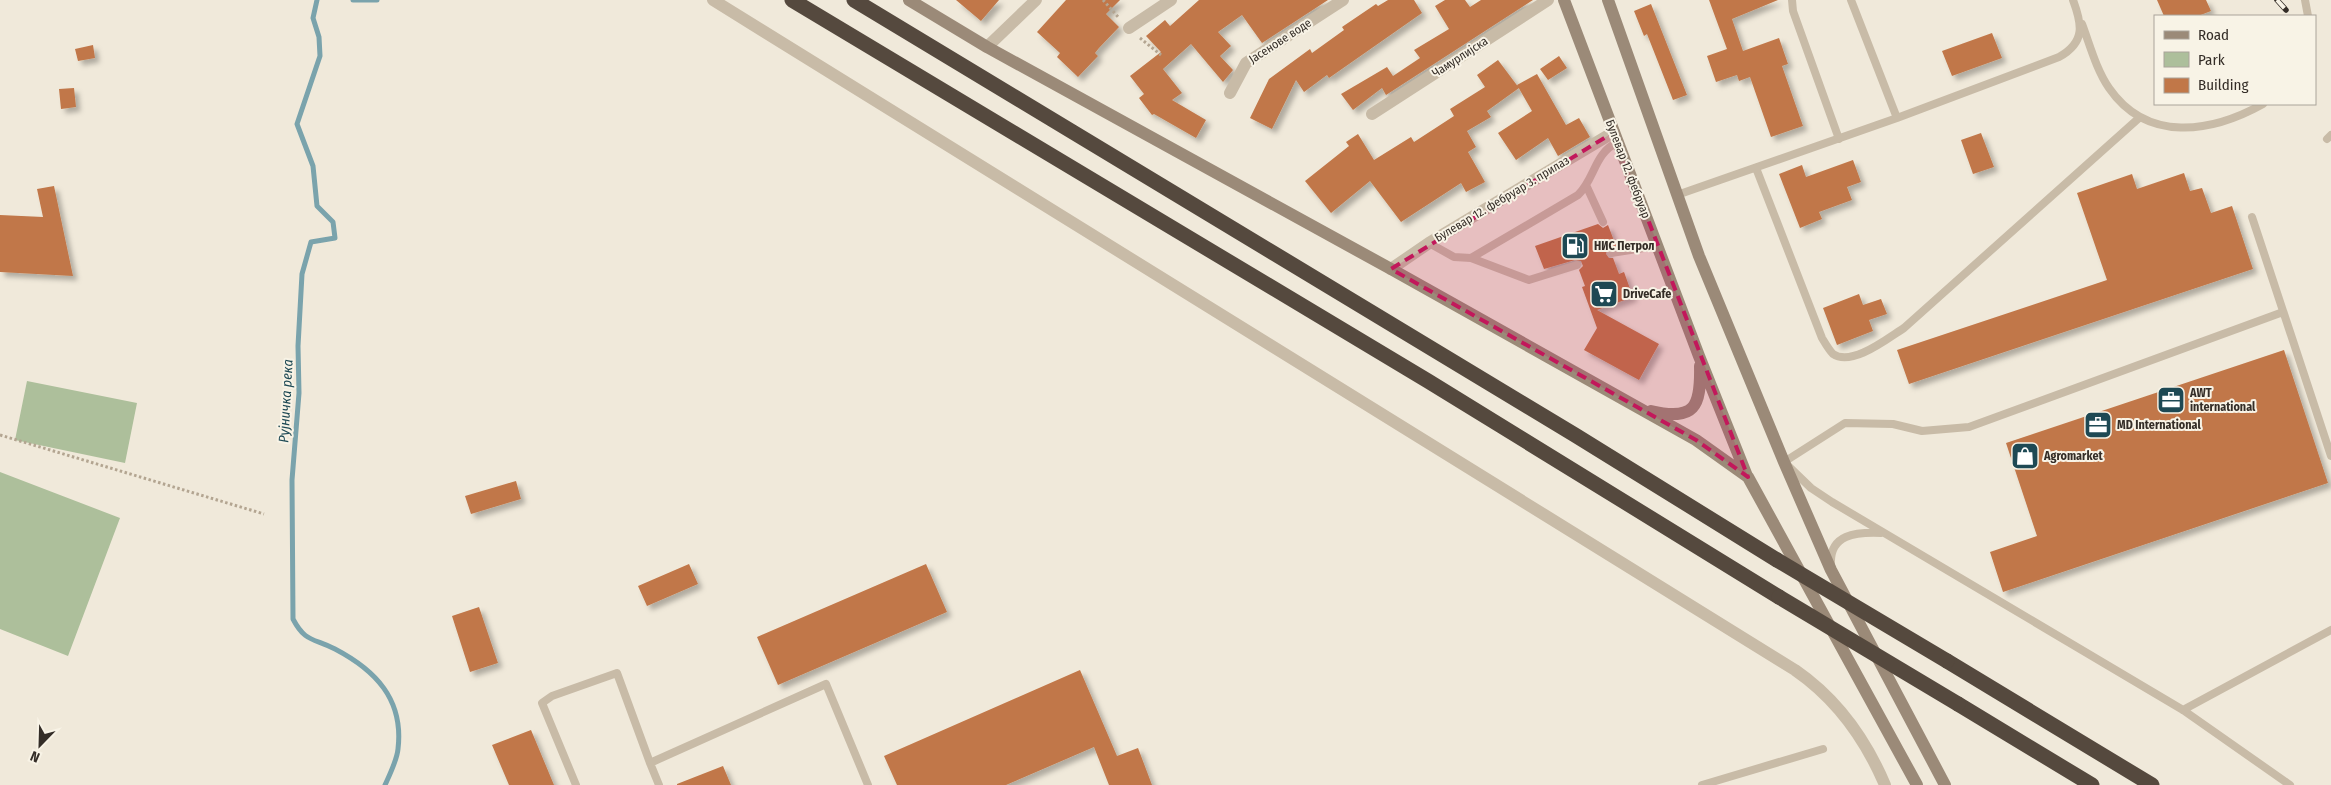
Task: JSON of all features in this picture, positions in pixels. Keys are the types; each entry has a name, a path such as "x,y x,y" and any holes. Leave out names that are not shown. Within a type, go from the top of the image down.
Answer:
{"highway":[{"path":"792,0 1428,381 1779,597 2092,785"},
{"path":"854,0 1575,435 1777,560 2152,785"}],"main road":[{"path":"909,0 987,47 1391,269 1633,407 1696,440 1748,477"},
{"name":"Булевар 12. фебруар","path":"1564,0 1699,356 1748,477 1917,785"},
{"path":"1608,0 1699,256 1784,462 1831,570 1945,785"},
{"path":"1633,407 1674,414 1687,411 1693,407 1700,394 1699,356"}],"street":[{"path":"713,0 1782,660 1810,680 1830,700 1864,741 1885,785"},
{"path":"987,47 1036,0"},
{"path":"1129,28 1171,0"},
{"name":"Јасенове воде","path":"1230,93 1246,63 1343,0"},
{"name":"Чамурлијска","path":"1372,114 1548,0"},
{"name":"Булевар 12. фебруар 3. прилаз","path":"1391,269 1429,243 1616,137"}],"lane":[{"path":"1792,0 1793,11 1839,139"},
{"path":"1851,0 1897,118"},
{"path":"2073,0 2097,65 2108,86 2128,110 2139,118 2165,126 2208,125 2237,118 2262,105"},
{"path":"2305,0 2308,15"},
{"path":"1677,195 1897,118 2066,53 2075,44 2080,34 2080,17"},
{"path":"1756,168 1822,338 1833,354 1843,358 1864,353 1904,328 2139,118"},
{"path":"1471,258 1578,195 1586,185 1590,172 1616,137"},
{"path":"1586,185 1603,222"},
{"path":"2252,217 2331,456"},
{"path":"1429,243 1454,257 1471,258 1529,280 1577,265"},
{"path":"1613,251 1657,246"},
{"path":"2283,312 1969,427 1922,431 1892,424 1845,423 1784,462 1811,488 1883,533 2183,710 2290,785"},
{"path":"1831,570 1830,561 1835,544 1844,536 1858,532 1883,533"},
{"path":"2183,710 2331,630"},
{"path":"576,785 542,703 552,696 616,673 659,785"},
{"path":"650,763 826,684 868,785"},
{"path":"1702,785 1823,750"}],"path":[{"path":"0,435 264,514"}],"highlighted area":[{"path":"1614,132 1748,477 1696,440 1391,269"}],"green space":[{"path":"27,381 137,403 125,463 15,440"},
{"path":"0,472 120,518 68,656 0,629"}],"building":[{"path":"956,0 999,0 981,21"},
{"path":"1066,0 1120,0 1106,14 1119,27 1095,53 1098,56 1078,77 1057,57 1060,53 1037,32"},
{"path":"1199,0 1328,0 1262,43 1242,15 1218,32 1231,46 1220,56 1233,70 1223,82 1191,44 1163,69 1182,93 1172,100 1206,120 1196,138 1154,114 1152,115 1139,98 1144,94 1130,76 1161,52 1146,36 1165,20 1170,26"},
{"path":"1388,0 1414,0 1422,13 1329,78 1327,75 1304,92 1296,80 1272,129 1250,118 1269,79 1310,49 1312,53 1344,30 1342,27 1376,4 1378,6"},
{"path":"1445,0 1465,0 1470,7 1481,0 1533,0 1386,95 1382,88 1353,110 1341,94 1387,67 1393,76 1420,58 1414,50 1449,29 1435,6"},
{"path":"1709,0 1778,0 1732,19 1743,51 1779,38 1788,64 1782,66 1803,126 1771,137 1750,77 1739,81 1737,75 1716,82 1707,56 1727,49"},
{"path":"2157,0 2206,0 2211,11 2201,15 2164,15"},
{"path":"1651,4 1687,95 1673,100 1647,34 1644,36 1634,11"},
{"path":"1992,33 2002,58 1952,76 1942,51"},
{"path":"93,45 95,58 78,61 75,49"},
{"path":"1559,56 1567,68 1548,80 1540,69"},
{"path":"1498,60 1519,88 1487,111 1491,117 1467,131 1476,147 1468,152 1485,182 1466,192 1461,183 1401,222 1370,181 1331,213 1305,181 1349,146 1346,142 1358,134 1374,160 1411,137 1414,142 1454,116 1450,109 1485,87 1477,75"},
{"path":"1537,74 1566,125 1579,118 1590,137 1558,156 1548,138 1516,160 1498,133 1532,111 1517,85"},
{"path":"74,88 76,107 61,109 59,89"},
{"path":"1981,133 1994,167 1973,174 1961,140"},
{"path":"1853,160 1861,182 1847,187 1852,200 1819,212 1822,219 1800,228 1779,174 1802,165 1806,177"},
{"path":"2184,173 2190,191 2202,188 2211,213 2232,206 2253,269 1909,384 1897,350 2107,280 2077,193 2132,174 2137,189"},
{"path":"54,186 73,276 0,272 0,215 43,217 37,189"},
{"path":"1598,224 1603,228 1608,225 1616,246 1607,249 1606,254 1609,258 1613,258 1619,274 1624,272 1633,297 1597,310 1659,344 1639,380 1584,350 1597,328 1582,287 1585,286 1579,270 1583,266 1581,261 1575,260 1544,269 1535,246"},
{"path":"1859,294 1863,305 1881,299 1887,314 1869,320 1873,331 1837,345 1823,308"},
{"path":"2284,350 2328,483 2003,592 1990,552 2037,536 2006,443"},
{"path":"516,481 521,499 471,514 465,496"},
{"path":"689,564 698,584 647,606 638,586"},
{"path":"926,564 947,612 778,685 757,637"},
{"path":"479,607 498,663 470,672 452,616"},
{"path":"1080,670 1117,756 1138,748 1152,785 1109,785 1094,747 1006,785 897,785 884,756"},
{"path":"531,730 554,785 509,785 492,745"},
{"path":"723,766 731,785 677,785 677,784"}],"waterway":[{"name":"Рујничка река","path":"317,0 313,18 319,37 320,56 297,124 313,166 317,206 333,222 335,238 311,242 302,274 298,346 299,393 292,480 293,619 306,636 335,649 363,666 384,688 396,715 399,731 395,762 385,785"},
{"name":"Рујничка река","path":"353,0 377,0"}],"railway":[{"path":"2277,0 2286,10"}],"place":[{"name":"НИС Петрол","path":"1575,246"},
{"name":"DriveCafe","path":"1604,294"},
{"name":"AWT international","path":"2171,400"},
{"name":"MD International","path":"2098,425"},
{"name":"Agromarket","path":"2025,456"}]}
